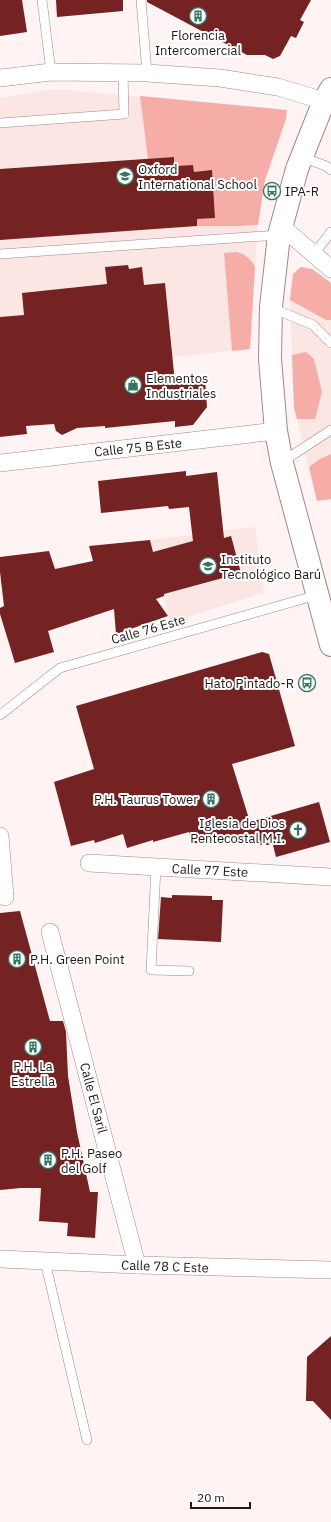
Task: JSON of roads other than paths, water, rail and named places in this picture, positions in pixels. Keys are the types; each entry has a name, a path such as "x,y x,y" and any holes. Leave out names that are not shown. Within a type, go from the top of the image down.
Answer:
{"main road":[{"path":"328,95 297,169 280,231 271,307 270,359 276,431 282,463 317,595 328,623 331,645"}],"street":[{"path":"0,78 51,72 147,73 220,78 328,95"},
{"path":"280,231 314,254 331,269"},
{"name":"Calle 75 B Este","path":"0,463 276,431"},
{"path":"0,836 5,897"},
{"name":"Calle 77 Este","path":"89,863 331,877"},
{"name":"Calle El Saril","path":"50,932 137,1265"},
{"name":"Calle 78 C Este","path":"0,1259 137,1265 331,1270"}],"lane":[{"path":"42,0 51,72"},
{"path":"141,0 147,73"},
{"path":"0,123 124,114 123,72"},
{"path":"302,157 326,166 331,170"},
{"path":"0,254 280,231"},
{"path":"314,254 331,232"},
{"path":"271,307 313,325 331,342"},
{"path":"282,463 331,430"},
{"name":"Calle 76 Este","path":"0,715 60,668 317,595"},
{"path":"156,867 151,970 189,971"},
{"path":"45,1261 87,1440"}],"place":[{"name":"Florencia Intercomercial","path":"198,16"},
{"name":"Oxford International School","path":"125,176"},
{"name":"IPA-R","path":"272,191"},
{"name":"Elementos Industriales","path":"133,385"},
{"name":"Instituto Tecnológico Barú","path":"208,566"},
{"name":"Hato Pintado-R","path":"307,683"},
{"name":"P.H. Taurus Tower","path":"211,799"},
{"name":"Iglesia de Dios Pentecostal M.I.","path":"298,830"},
{"name":"P.H. Green Point","path":"17,959"},
{"name":"P.H. La Estrella","path":"33,1047"},
{"name":"P.H. Paseo del Golf","path":"48,1160"}]}
